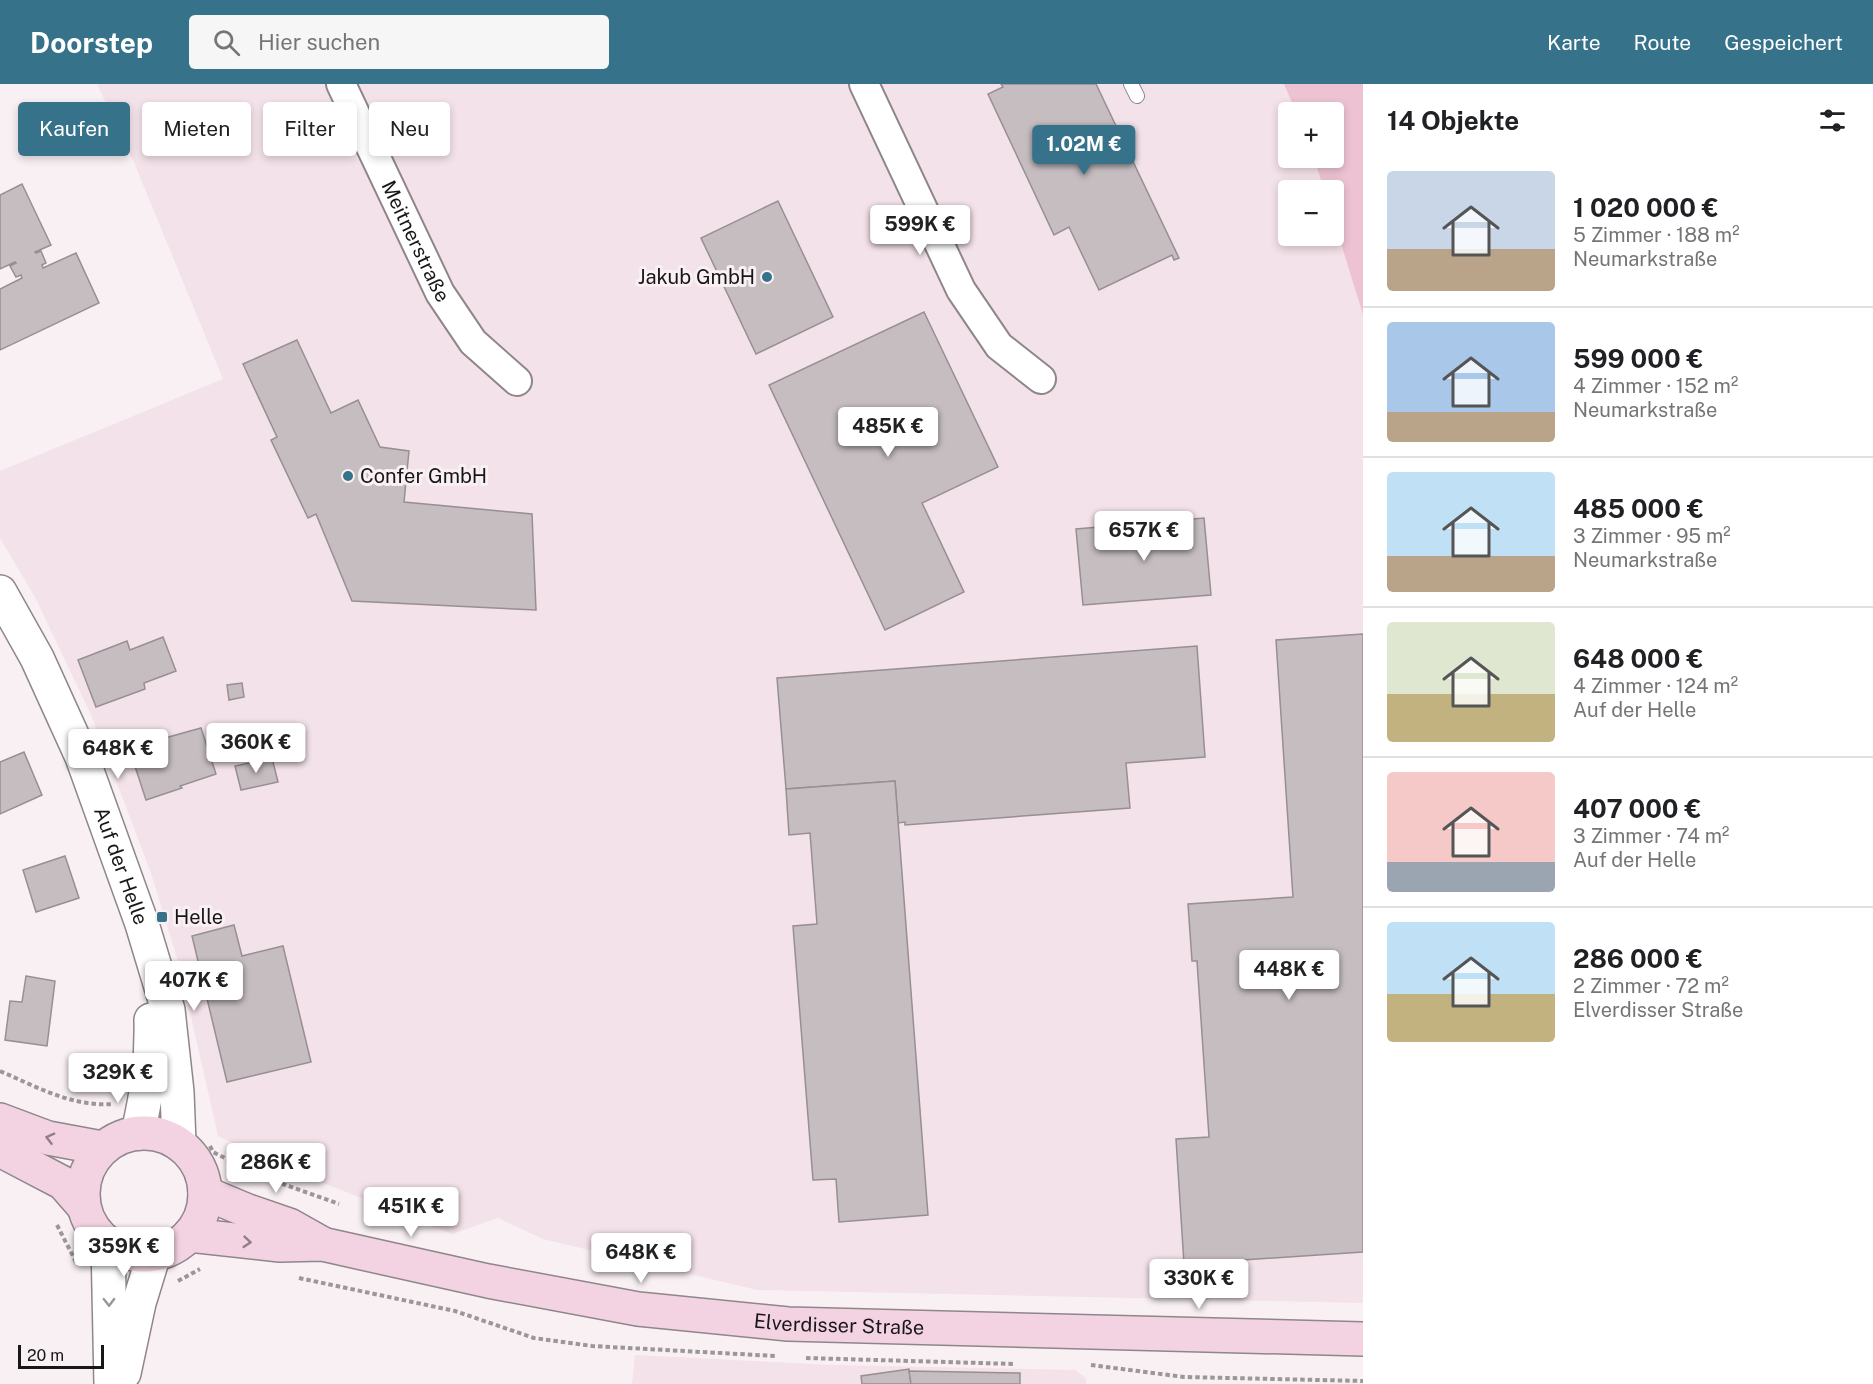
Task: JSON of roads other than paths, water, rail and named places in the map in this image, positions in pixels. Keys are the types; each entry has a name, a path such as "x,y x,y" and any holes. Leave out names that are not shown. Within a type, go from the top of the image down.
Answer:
{"main road":[{"path":"0,1120 48,1138 102,1148"},
{"path":"0,1150 63,1183 84,1207 93,1228 108,1244 130,1254 154,1254 173,1247 189,1234 201,1215 205,1193 201,1174 193,1157 194,1143 160,1134 138,1133 119,1137 102,1148 89,1165 83,1186 84,1207"},
{"name":"Elverdisser Straße","path":"205,1193 289,1225 322,1244"},
{"name":"Elverdisser Straße","path":"189,1234 280,1245 322,1244 488,1281 638,1309 788,1324 1363,1339"}],"street":[{"name":"Meitnerstraße","path":"341,84 440,293 473,342 517,381"},
{"path":"864,84 961,290 999,346 1041,379"},
{"name":"Auf der Helle","path":"0,592 37,658 82,757 119,857 168,1010 177,1092 194,1143"},
{"name":"Auf der Helle","path":"138,1133 148,1087 152,1053 148,946"},
{"path":"108,1244 111,1384"},
{"path":"122,1384 139,1303 154,1254"}],"place":[{"name":"Jakub GmbH","path":"767,277"},
{"name":"Confer GmbH","path":"348,476"},
{"name":"Helle","path":"162,917"}]}
